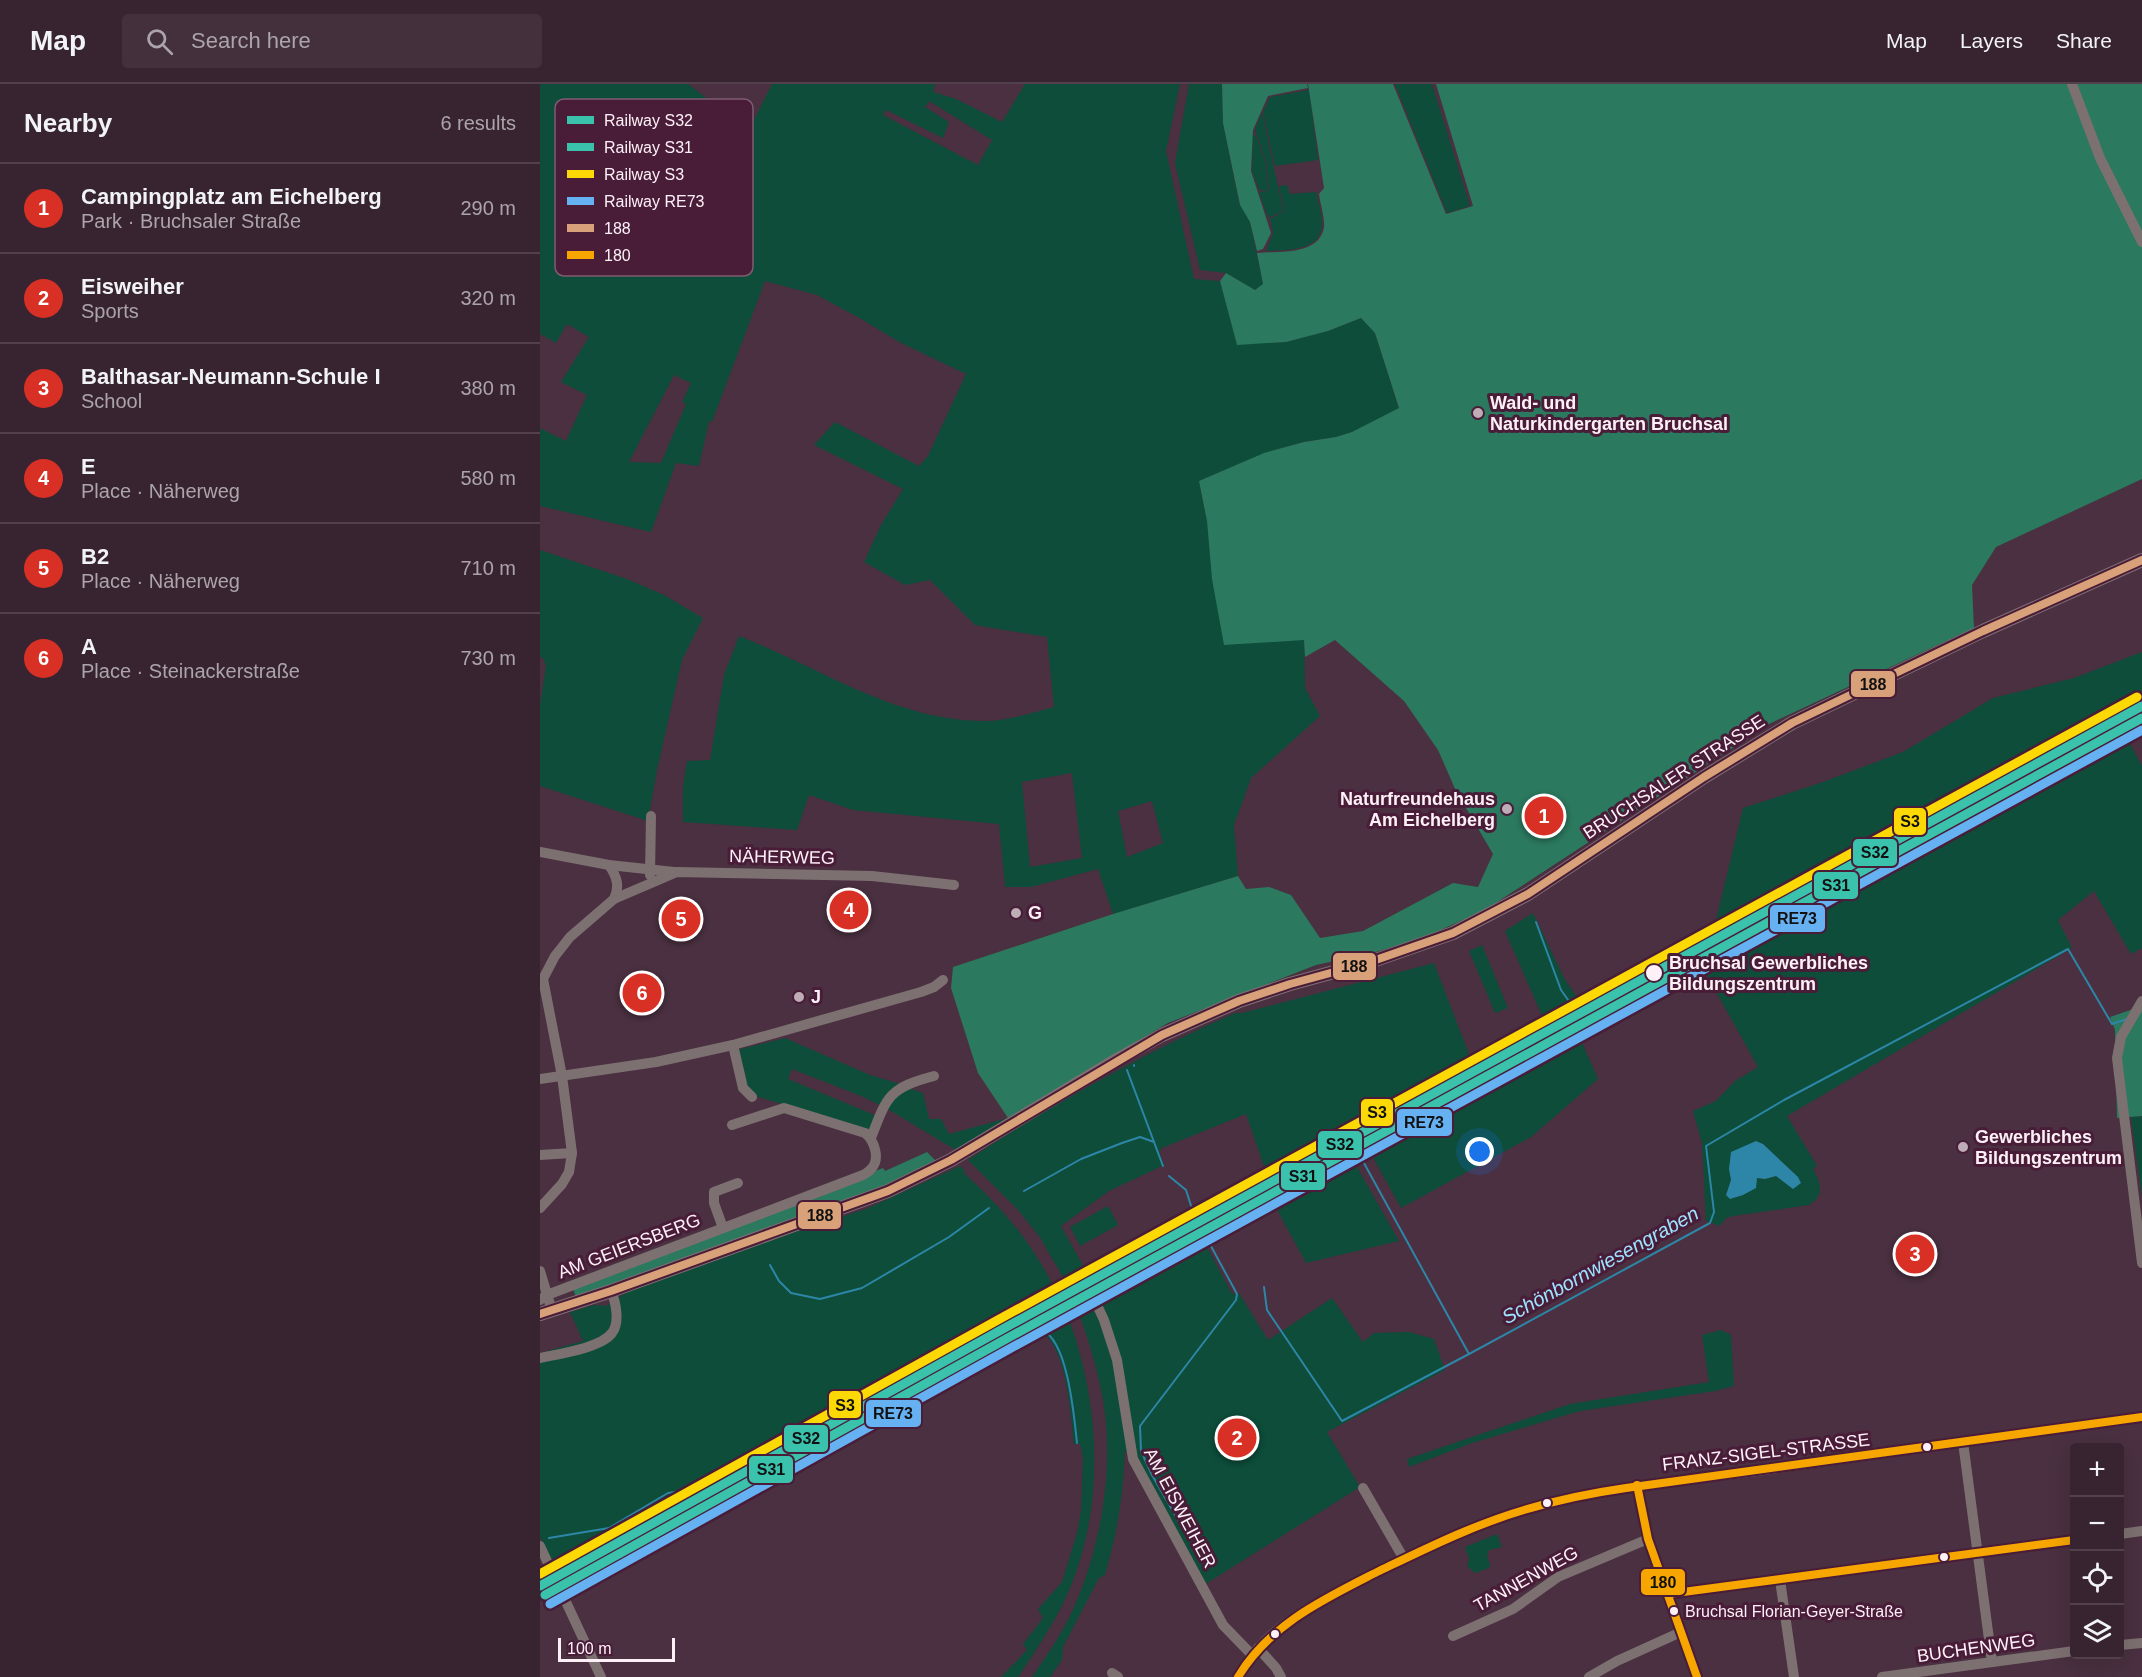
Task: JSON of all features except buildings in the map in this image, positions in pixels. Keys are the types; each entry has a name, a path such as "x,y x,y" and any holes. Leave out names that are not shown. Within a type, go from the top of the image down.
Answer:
{"main road":[{"name":"BRUCHSALER STRASSE","path":"546,1312 611,1291 888,1191 951,1160 1117,1060 1179,1026 1239,1001 1367,963 1473,924 1528,894 1704,777 1792,723 1983,632 2142,560"}],"street":[{"path":"2072,84 2100,158 2142,242"},
{"path":"650,885 651,816"},
{"path":"540,852 609,865 677,872"},
{"path":"609,865 618,882 618,891 614,899"},
{"name":"NÄHERWEG","path":"542,980 555,956 570,937 614,899 677,872 872,876 954,885"},
{"path":"540,1208 562,1184 569,1172 572,1153 562,1076 542,980"},
{"path":"540,1079 656,1062 733,1045 921,992 934,987 943,980"},
{"path":"2142,1001 2121,1037 2116,1058 2142,1263"},
{"path":"733,1045 743,1089 752,1097"},
{"name":"AM GEIERSBERG","path":"544,1298 863,1175 872,1169 876,1159 872,1138 889,1096 898,1088 934,1076"},
{"path":"732,1125 784,1108 865,1133 872,1138"},
{"path":"540,1155 572,1153"},
{"name":"AM GEIERSBERG","path":"723,1228 713,1196 717,1190 738,1183"},
{"path":"540,1271 546,1312"},
{"path":"540,1358 597,1343 612,1333 616,1311 611,1291"},
{"name":"AM EISWEIHER","path":"1091,1292 1104,1320 1117,1360 1132,1459 1223,1625 1276,1668 1281,1677"},
{"name":"FRANZ-SIGEL-STRASSE","path":"1238,1677 1255,1651 1295,1617 1365,1578 1458,1533 1521,1510 1637,1485 2142,1417"},
{"path":"1963,1442 1992,1662"},
{"path":"1637,1485 1648,1539 1697,1677"},
{"path":"1363,1488 1404,1559"},
{"path":"2124,1534 2142,1532"},
{"name":"TANNENWEG","path":"1454,1636 1513,1609 1558,1577 1648,1539"},
{"path":"1668,1594 2070,1541"},
{"path":"540,1546 601,1677"},
{"path":"1780,1580 1794,1677"},
{"path":"1589,1677 1617,1661 1681,1632"},
{"path":"2124,1645 2142,1643"},
{"name":"BUCHENWEG","path":"1882,1677 2070,1652"}],"green space":[{"path":"540,84 688,84 708,99 555,99 555,276 753,276 753,122 772,84 935,84 933,92 956,99 1002,122 1025,84 1180,84 1166,151 1194,279 1220,281 1237,344 1286,342 1328,331 1361,318 1375,333 1399,409 1352,432 1265,453 1199,481 1207,521 1304,640 1305,688 1320,716 1251,778 1234,825 1238,876 1113,914 1098,869 1031,887 1005,887 999,824 853,810 809,795 797,830 683,822 683,786 687,761 710,760 724,675 739,636 887,702 918,712 981,721 1009,719 1054,707 1047,637 975,625 930,580 905,585 864,562 881,525 903,489 814,445 835,422 919,466 928,456 966,374 899,342 817,295 765,281 712,422 709,421 699,466 676,463 651,532 540,506 540,428 566,441 587,395 561,382 589,337 567,324 556,343 540,334","holes":["929,101 992,140 978,165 883,115 886,110 943,138 949,122 925,107","674,375 691,383 682,402 686,404 661,463 629,462","1072,773 1082,858 1030,867 1022,782","1152,801 1163,843 1127,857 1118,811"]},
{"path":"1189,84 1222,84 1223,123 1239,203 1250,222 1263,284 1255,290 1226,273 1200,270 1175,163"},
{"path":"1222,84 1307,84 1308,88 1268,96 1253,130 1251,171 1271,233 1263,249 1257,251 1250,222 1240,205 1223,123"},
{"path":"1308,84 1393,84 1446,214 1473,206 1436,84 2142,84 2142,479 1996,547 1972,585 1974,628 1769,724 1485,910 1423,938 1372,953 1316,965 1168,1023 1008,1118 978,1073 951,988 953,967 1113,914 1238,876 1246,889 1269,887 1291,895 1320,938 1363,931 1453,883 1478,887 1493,854 1456,791 1438,750 1404,701 1335,640 1305,657 1304,640 1224,645 1212,579 1207,521 1199,481 1264,453 1352,432 1399,408 1375,333 1361,318 1328,331 1286,342 1237,345 1220,281 1226,273 1255,290 1263,284 1257,253 1286,252 1306,248 1320,237 1324,228 1319,194 1324,188"},
{"path":"1395,84 1432,84 1470,206 1447,213"},
{"path":"1309,90 1318,160 1275,166 1263,112 1270,97"},
{"path":"1262,112 1283,211 1268,218 1259,192 1269,190 1266,161 1255,130"},
{"path":"1253,134 1256,136 1265,161 1268,190 1259,190 1252,171"},
{"path":"1287,185 1290,194 1316,192 1322,218 1320,234 1315,241 1300,248 1266,251 1273,233 1270,219 1284,211 1279,186"},
{"path":"540,550 627,579 664,595 703,618 682,660 648,821 540,786 540,705 546,666 543,658 540,657"},
{"path":"2142,652 2142,696 1854,852 1715,924 1743,808 1823,782 1903,752 1993,698 2074,678"},
{"path":"2127,738 2142,766 2142,948 2131,954 2094,891 2058,920 2072,948 1787,1116 1817,1166 1813,1169 1820,1188 1818,1197 1814,1201 1809,1205 1733,1216 1726,1218 1720,1226 1706,1221 1702,1143 1693,1111 1716,1101 1735,1081 1758,1067 1704,970 1704,959 1786,912 1786,906 1832,881 2037,787","holes":["1763,1144 1798,1177 1757,1178 1726,1195 1731,1180"]},
{"path":"1533,913 1564,978 1577,997 1573,1003 1552,1016 1554,1020 1267,1175 1246,1114 1162,1148 1159,1151 1164,1165 1109,1191 1061,1226 1087,1273 1067,1284 1039,1236 1018,1210 968,1160 1032,1119 1098,1081 1166,1045 1235,1013 1434,963 1470,1057 1474,1058 1543,1018 1505,931"},
{"path":"1482,945 1508,1008 1495,1013 1469,951"},
{"path":"2142,1006 2142,1116 2117,1118 2115,1030 2110,1017"},
{"path":"1579,1036 1598,1079 1531,1137 1401,1208 1370,1152"},
{"path":"785,1038 870,1075 900,1084 882,1106 792,1069 788,1079 877,1116 870,1131 752,1095 747,1091 737,1050"},
{"path":"906,1087 923,1093 929,1119 941,1119 949,1134 1008,1118 958,1149 954,1149 886,1108"},
{"path":"2142,1116 2142,1196 2131,1117"},
{"path":"927,1152 938,1163 901,1182 576,1297 573,1289 883,1168 885,1171"},
{"path":"1353,1160 1399,1241 1306,1263 1274,1204"},
{"path":"960,1166 1016,1227 1037,1257 1055,1290 900,1377 730,1466 680,1498 668,1496 553,1564 540,1536 540,1353 583,1341 570,1312 594,1305 606,1306 625,1293 800,1230 866,1209"},
{"path":"1108,1206 1118,1225 1080,1246 1070,1227"},
{"path":"1201,1236 1232,1294 1239,1293 1268,1340 1332,1298 1363,1342 1374,1333 1409,1332 1434,1339 1445,1370 1327,1432 1360,1487 1204,1585 1140,1469 1125,1450 1119,1513 1105,1575 1099,1578 1063,1647 1062,1660 1050,1677 1032,1677 1063,1629 1078,1598 1099,1528 1106,1479 1104,1406 1091,1350 1073,1296 1087,1288 1098,1292"},
{"path":"1060,1303 1070,1322 1088,1389 1093,1424 1093,1494 1088,1529 1067,1595 1051,1627 1018,1677 1001,1677 1027,1650 1023,1644 1043,1618 1038,1609 1062,1582 1077,1533 1081,1510 1083,1459 1080,1444 1074,1444 1062,1366 1050,1340 1041,1332 720,1513 718,1509 540,1599 540,1591"},
{"path":"1721,1330 1731,1335 1734,1386 1715,1391 1580,1411 1472,1443 1409,1467 1407,1459 1570,1404 1709,1382 1702,1335"},
{"path":"1497,1534 1502,1547 1489,1550 1487,1557 1489,1568 1475,1573 1467,1566 1469,1559 1465,1547"}],"water":[{"path":"1756,1141 1763,1144 1798,1177 1801,1183 1793,1189 1776,1176 1765,1179 1757,1178 1756,1188 1730,1199 1726,1195 1731,1180 1729,1169 1731,1152"}],"waterway":[{"path":"1250,1182 1571,1004 1561,990 1536,922"},
{"name":"Schönbornwiesengraben","path":"1264,1287 1267,1310 1342,1421 1710,1223 1714,1212 1706,1146 1784,1100 2068,949 2112,1024 2127,1019"},
{"path":"1127,1070 1163,1166"},
{"path":"1024,1191 1081,1159 1122,1143 1140,1137 1154,1142"},
{"path":"1359,1154 1469,1354"},
{"path":"1169,1176 1186,1190 1194,1215"},
{"path":"770,1265 779,1281 791,1293 820,1299 862,1288 949,1237 989,1208"},
{"path":"1189,1539 1152,1475 1141,1451 1140,1426 1236,1300 1237,1294 1206,1237"},
{"path":"720,1504 723,1505 1042,1330 1051,1337 1064,1363 1077,1443"},
{"path":"549,1538 609,1528 668,1493 692,1488"}],"rail line":[{"name":"S3","path":"540,1574 996,1321 2137,697"},
{"name":"S32","path":"540,1586 1001,1330 2142,706"},
{"name":"S31","path":"545,1595 1006,1339 2142,718"},
{"name":"RE73","path":"550,1604 1011,1348 2142,730"}],"transit line":[{"name":"188","path":"540,1314 611,1291 888,1191 951,1160 1162,1035 1239,1001 1367,963 1453,933 1528,894 1704,777 1792,723 1983,631 2142,560"},
{"name":"180","path":"1238,1677 1251,1658 1282,1628 1337,1592 1449,1538 1536,1506 1626,1488 2142,1417"},
{"name":"180","path":"1637,1485 1648,1539 1697,1677"},
{"name":"180","path":"1668,1594 2070,1541"}],"place":[{"name":"Wald- und Naturkindergarten Bruchsal","path":"1478,413"},
{"name":"Naturfreundehaus Am Eichelberg","path":"1507,809"},
{"name":"Campingplatz am Eichelberg","path":"1544,816"},
{"name":"E","path":"849,910"},
{"name":"G","path":"1016,913"},
{"name":"B2","path":"681,919"},
{"name":"Bruchsal Gewerbliches Bildungszentrum","path":"1654,973"},
{"name":"A","path":"642,993"},
{"name":"J","path":"799,997"},
{"name":"Gewerbliches Bildungszentrum","path":"1963,1147"},
{"name":"Balthasar-Neumann-Schule I","path":"1915,1254"},
{"name":"Eisweiher","path":"1237,1438"},
{"name":"Bruchsal Florian-Geyer-Straße","path":"1674,1611"}]}
